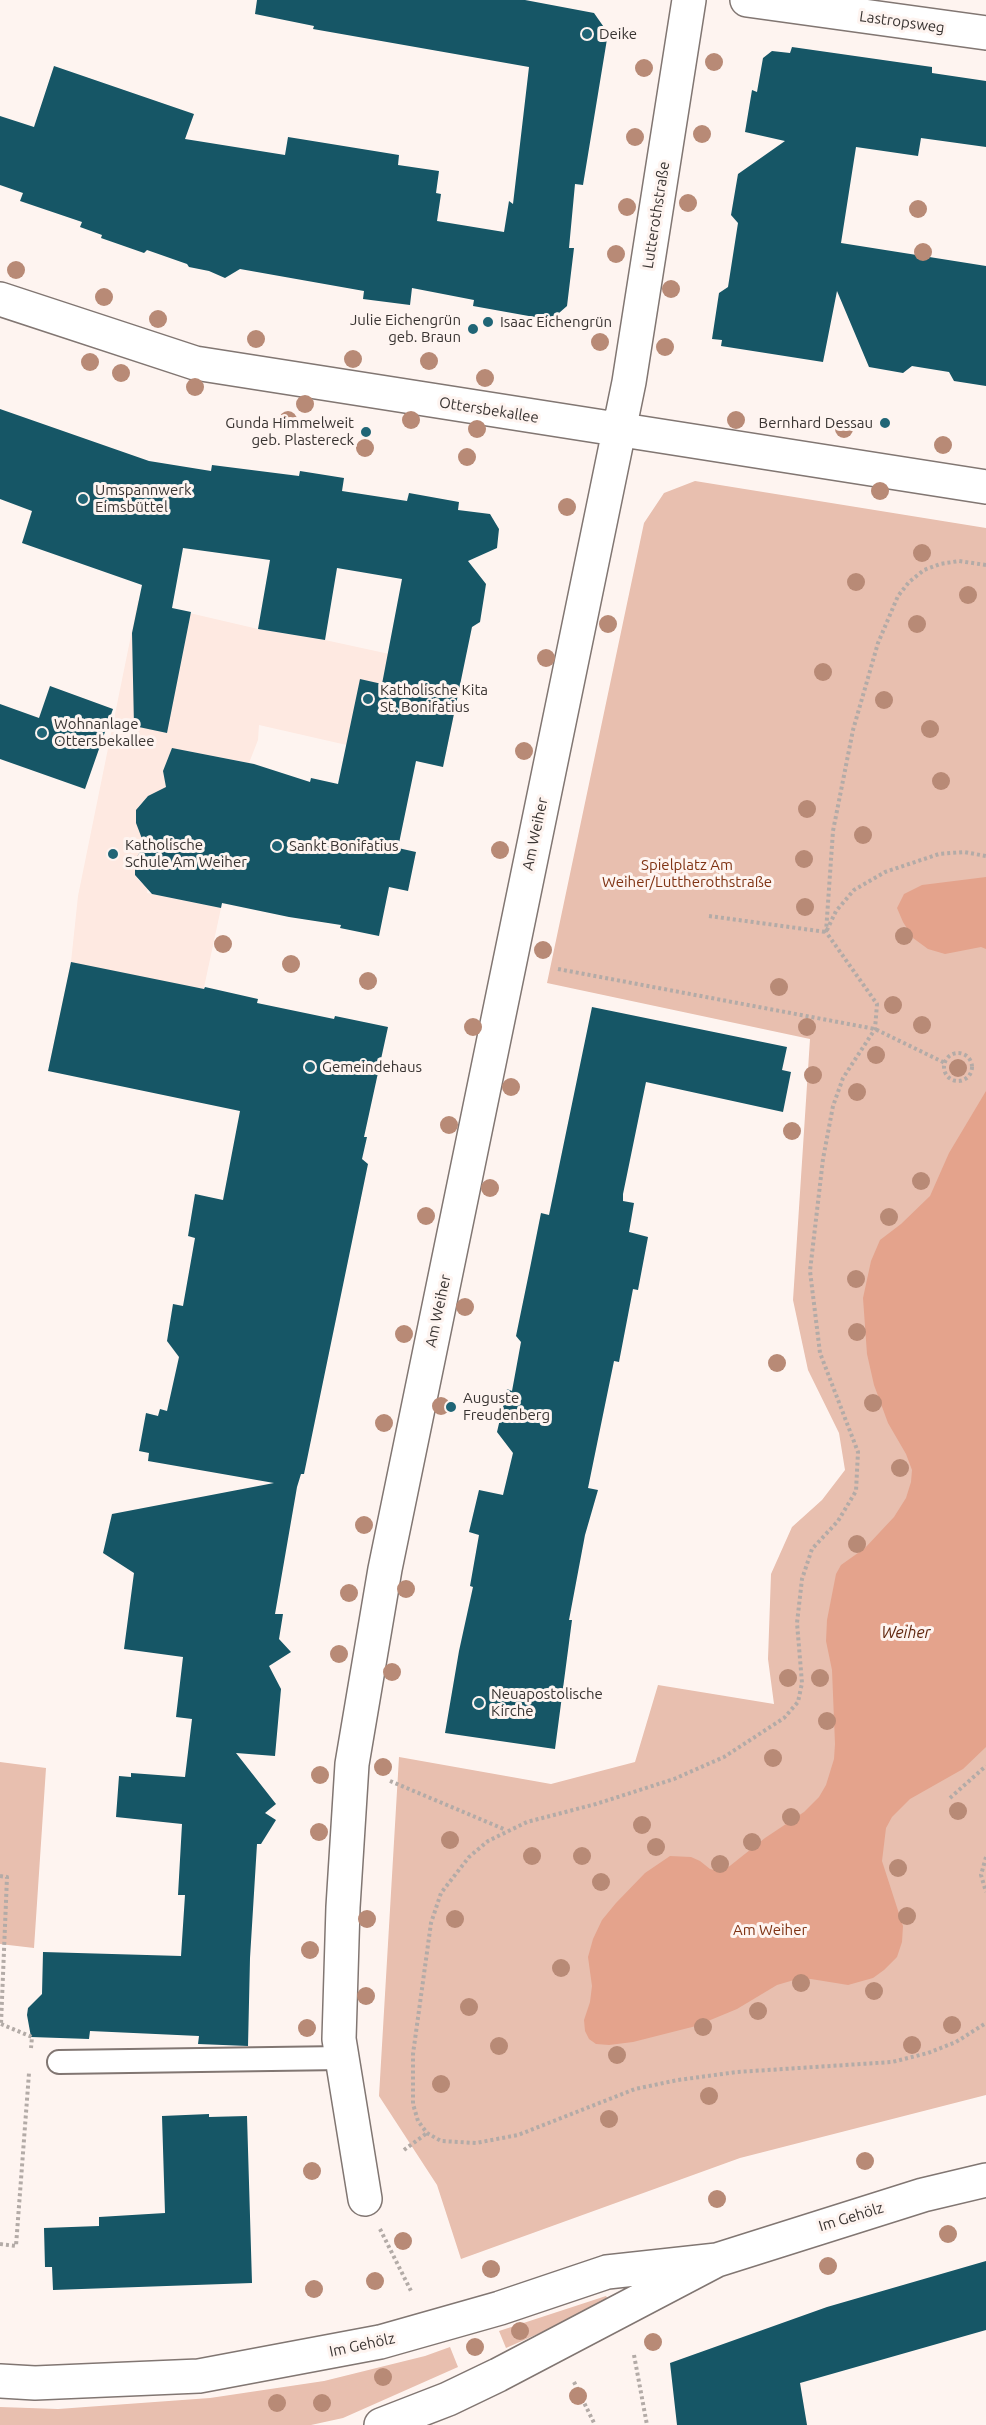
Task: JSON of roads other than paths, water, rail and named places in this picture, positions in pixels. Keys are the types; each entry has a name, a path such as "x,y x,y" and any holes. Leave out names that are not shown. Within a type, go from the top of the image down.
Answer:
{"street":[{"name":"Lutterothstraße","path":"620,430 689,0"},
{"name":"Lastropsweg","path":"747,0 986,33"},
{"name":"Ottersbekallee","path":"0,299 195,363 986,487"},
{"name":"Am Weiher","path":"365,2199 339,2039 343,1907 352,1764 383,1580 541,804 620,430"},
{"name":"Im Gehölz","path":"381,2425 448,2399 498,2376 717,2260 923,2195 986,2180"},
{"name":"Im Gehölz","path":"0,2381 35,2383 199,2376 380,2342 500,2308 607,2272 717,2260"}],"lane":[{"path":"59,2062 342,2058"}],"water":[{"path":"986,877 986,949 981,947 945,954 928,949 913,938 897,908 904,894 922,885"},
{"name":"Weiher","path":"986,1091 986,1747 963,1769 910,1799 892,1817 886,1828 882,1861 903,1926 902,1942 897,1957 884,1970 873,1978 848,1985 811,1979 794,1980 777,1985 737,2009 696,2026 633,2042 596,2044 589,2039 585,2031 584,2020 592,1986 588,1957 602,1920 616,1903 645,1873 670,1856 691,1857 710,1869 718,1871 726,1869 765,1838 804,1812 819,1797 826,1785 834,1759 835,1744 832,1670 826,1641 827,1620 836,1574 841,1565 865,1548 894,1517 906,1498 911,1482 912,1470 906,1454 888,1423 874,1385 867,1354 863,1298 871,1261 880,1240 901,1224 930,1196 949,1153"}],"place":[{"name":"Deike","path":"587,34"},
{"name":"Isaac Eichengrün","path":"488,322"},
{"name":"Julie Eichengrün geb. Braun","path":"473,329"},
{"name":"Bernhard Dessau","path":"885,423"},
{"name":"Gunda Himmelweit geb. Plastereck","path":"366,432"},
{"name":"Umspannwerk Eimsbüttel","path":"83,499"},
{"name":"Katholische Kita St. Bonifatius","path":"368,699"},
{"name":"Wohnanlage Ottersbekallee","path":"42,733"},
{"name":"Sankt Bonifatius","path":"277,846"},
{"name":"Katholische Schule Am Weiher","path":"113,854"},
{"name":"Gemeindehaus","path":"310,1067"},
{"name":"Auguste Freudenberg","path":"451,1407"},
{"name":"Neuapostolische Kirche","path":"479,1703"}],"park label":[{"name":"Spielplatz Am Weiher/Luttherothstraße","path":"687,874"}]}
